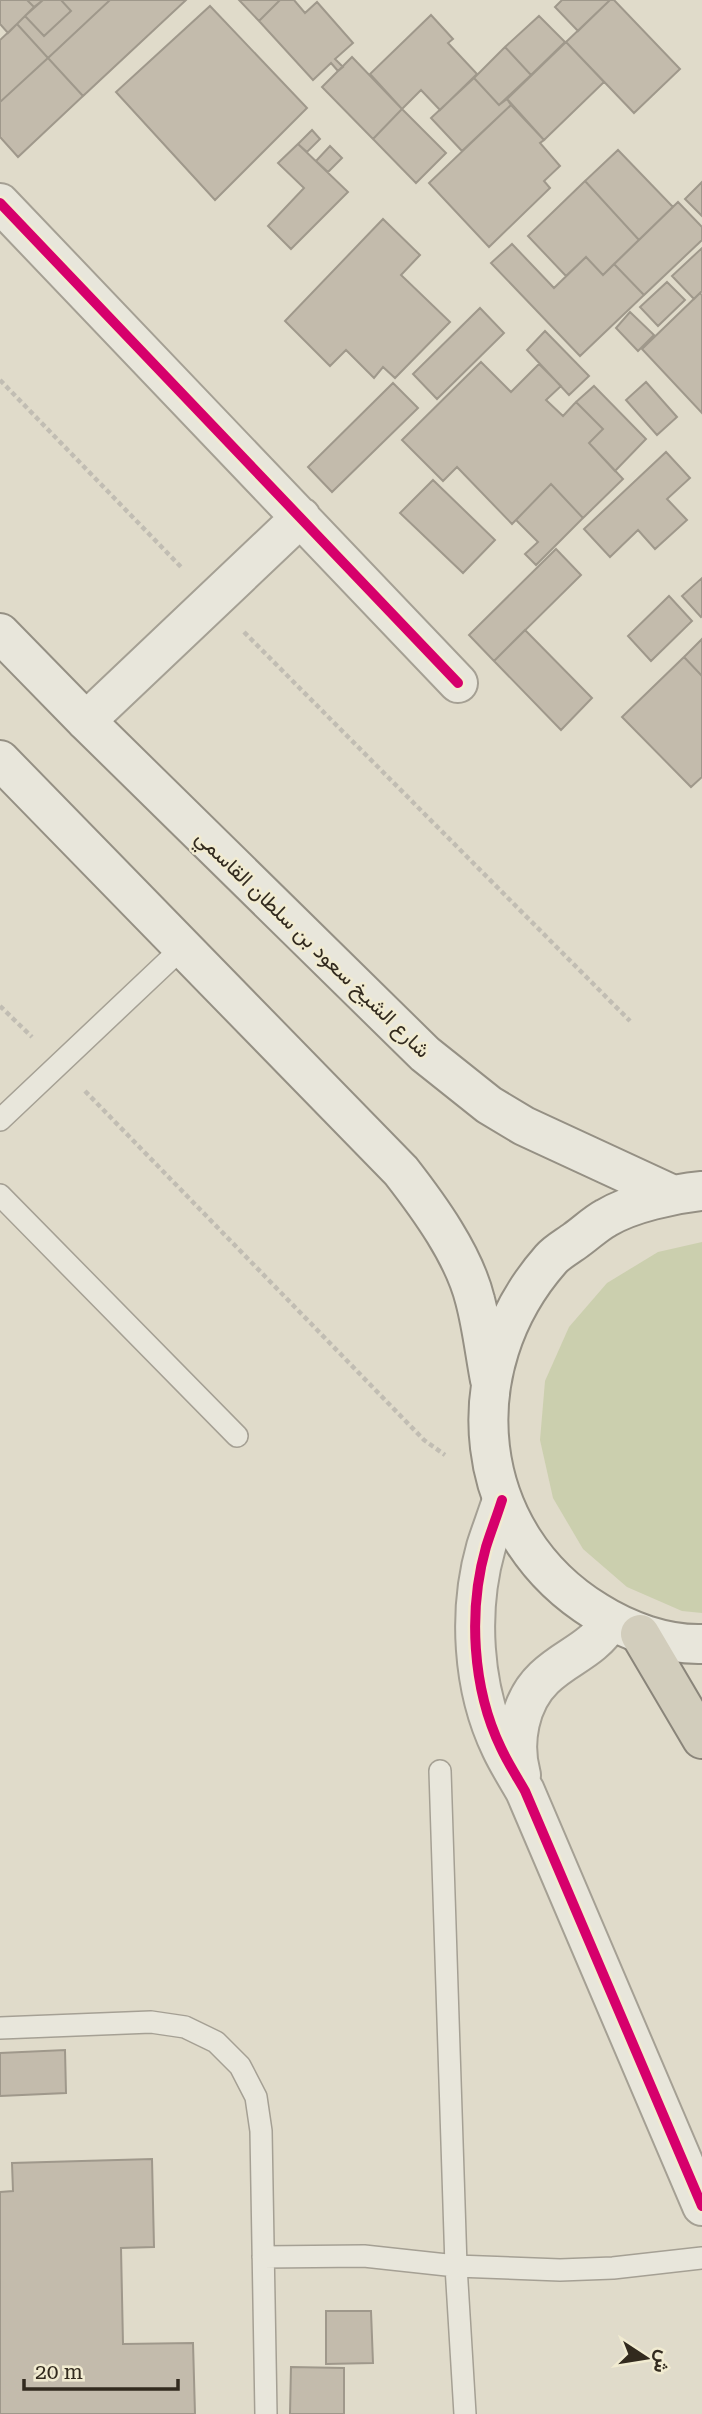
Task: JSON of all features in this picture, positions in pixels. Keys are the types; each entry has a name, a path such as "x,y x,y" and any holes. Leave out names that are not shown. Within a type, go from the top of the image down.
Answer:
{"highway":[{"path":"626,1628 702,1739"}],"main road":[{"path":"0,203 458,683"},
{"path":"86,722 301,517"},
{"name":"شارع الشيخ سعود بن سلطان القاسمي","path":"0,633 86,722 425,1054 489,1105 524,1126 686,1192"},
{"path":"0,760 363,1130 401,1171 430,1208 455,1252 475,1298 490,1380 487,1428 498,1488 521,1538 545,1572 576,1600 626,1628 692,1645 702,1644"},
{"path":"490,1380 512,1315 552,1258 607,1217 686,1192"},
{"path":"498,1488 477,1598 476,1648 483,1699 500,1747 525,1791 702,2206"},
{"path":"525,1791 517,1761 517,1731 527,1703 544,1678 592,1645 626,1628"}],"lane":[{"path":"0,1120 182,948"},
{"path":"0,1195 237,1436"},
{"path":"440,1771 456,2266 465,2414"},
{"path":"0,2028 151,2022 185,2027 216,2042 240,2066 256,2097 261,2131 266,2414"},
{"path":"263,2257 364,2256 456,2266 560,2270 613,2268 702,2258"}],"path":[{"path":"0,380 213,600 630,1021"},
{"path":"0,1006 424,1440 498,1488"}],"green space":[{"path":"702,1242 702,1613 682,1611 627,1587 583,1549 553,1498 540,1440 545,1381 569,1327 607,1283 658,1252"}],"building":[{"path":"0,0 27,0 34,7 8,33 0,24"},
{"path":"27,0 43,0 34,7"},
{"path":"43,0 61,0 71,11 44,36 25,16"},
{"path":"61,0 110,0 48,58 17,24 25,16 44,36 71,11"},
{"path":"110,0 186,0 83,96 48,58"},
{"path":"239,0 280,0 259,21"},
{"path":"280,0 294,0 305,13 317,2 353,43 335,59 343,67 338,71 331,63 313,80 259,21"},
{"path":"562,0 610,0 578,31 555,7"},
{"path":"610,0 614,0 680,69 634,113 566,42"},
{"path":"210,6 307,108 215,200 116,92"},
{"path":"431,15 453,39 448,43 477,74 440,110 421,90 402,109 370,74"},
{"path":"539,16 565,42 531,75 505,47"},
{"path":"17,24 48,58 0,102 0,40"},
{"path":"566,42 604,82 544,140 507,99"},
{"path":"505,47 531,75 499,105 474,78"},
{"path":"352,57 402,109 373,139 322,87"},
{"path":"48,58 83,96 18,157 0,137 0,102"},
{"path":"474,78 499,105 507,99 511,105 462,151 431,118"},
{"path":"511,105 544,140 540,143 560,166 544,181 550,188 489,247 429,183"},
{"path":"402,109 446,153 416,183 373,139"},
{"path":"312,130 320,139 307,152 298,144"},
{"path":"298,144 348,192 291,249 268,226 304,188 278,163"},
{"path":"330,146 342,158 328,172 316,161"},
{"path":"618,150 673,207 639,240 585,181"},
{"path":"585,181 639,240 603,275 586,257 566,276 528,236"},
{"path":"702,182 702,216 685,199"},
{"path":"678,202 702,227 702,240 644,295 614,264"},
{"path":"383,219 420,255 401,275 450,322 395,378 383,367 374,378 346,350 330,366 285,321"},
{"path":"512,244 554,288 586,257 603,275 614,264 644,295 580,356 491,263"},
{"path":"702,248 702,291 694,299 672,276"},
{"path":"667,282 685,300 658,326 640,307"},
{"path":"700,293 702,295 702,413 642,349"},
{"path":"480,308 504,333 437,399 413,374"},
{"path":"630,312 654,335 638,351 616,328"},
{"path":"545,331 589,376 569,395 527,350"},
{"path":"481,362 511,392 539,364 561,386 546,400 563,416 576,402 603,429 589,443 623,479 583,518 551,484 512,524 457,467 443,481 402,440"},
{"path":"646,382 677,417 657,435 626,400"},
{"path":"393,383 418,408 332,492 308,467"},
{"path":"594,386 646,439 615,471 589,443 603,429 576,402"},
{"path":"666,452 690,478 667,499 687,520 655,549 638,530 610,557 584,529"},
{"path":"433,480 495,540 463,573 400,513"},
{"path":"551,484 583,518 536,565 525,554 538,542 516,520"},
{"path":"556,549 581,575 494,661 469,635"},
{"path":"702,578 702,616 701,617 682,596"},
{"path":"669,596 692,621 651,661 628,636"},
{"path":"525,630 592,698 561,730 494,661"},
{"path":"702,639 702,676 684,657"},
{"path":"684,657 702,676 702,777 691,787 622,717"},
{"path":"65,2050 66,2093 0,2096 0,2053"},
{"path":"152,2159 154,2247 121,2248 123,2344 193,2343 195,2414 0,2414 0,2192 13,2191 12,2163"},
{"path":"326,2311 371,2311 373,2363 326,2364"},
{"path":"291,2367 344,2368 344,2414 290,2414"}],"cycle path":[{"path":"0,203 458,683"},
{"path":"502,1500 480,1571 475,1622 479,1675 491,1725 525,1791 702,2206"}]}
